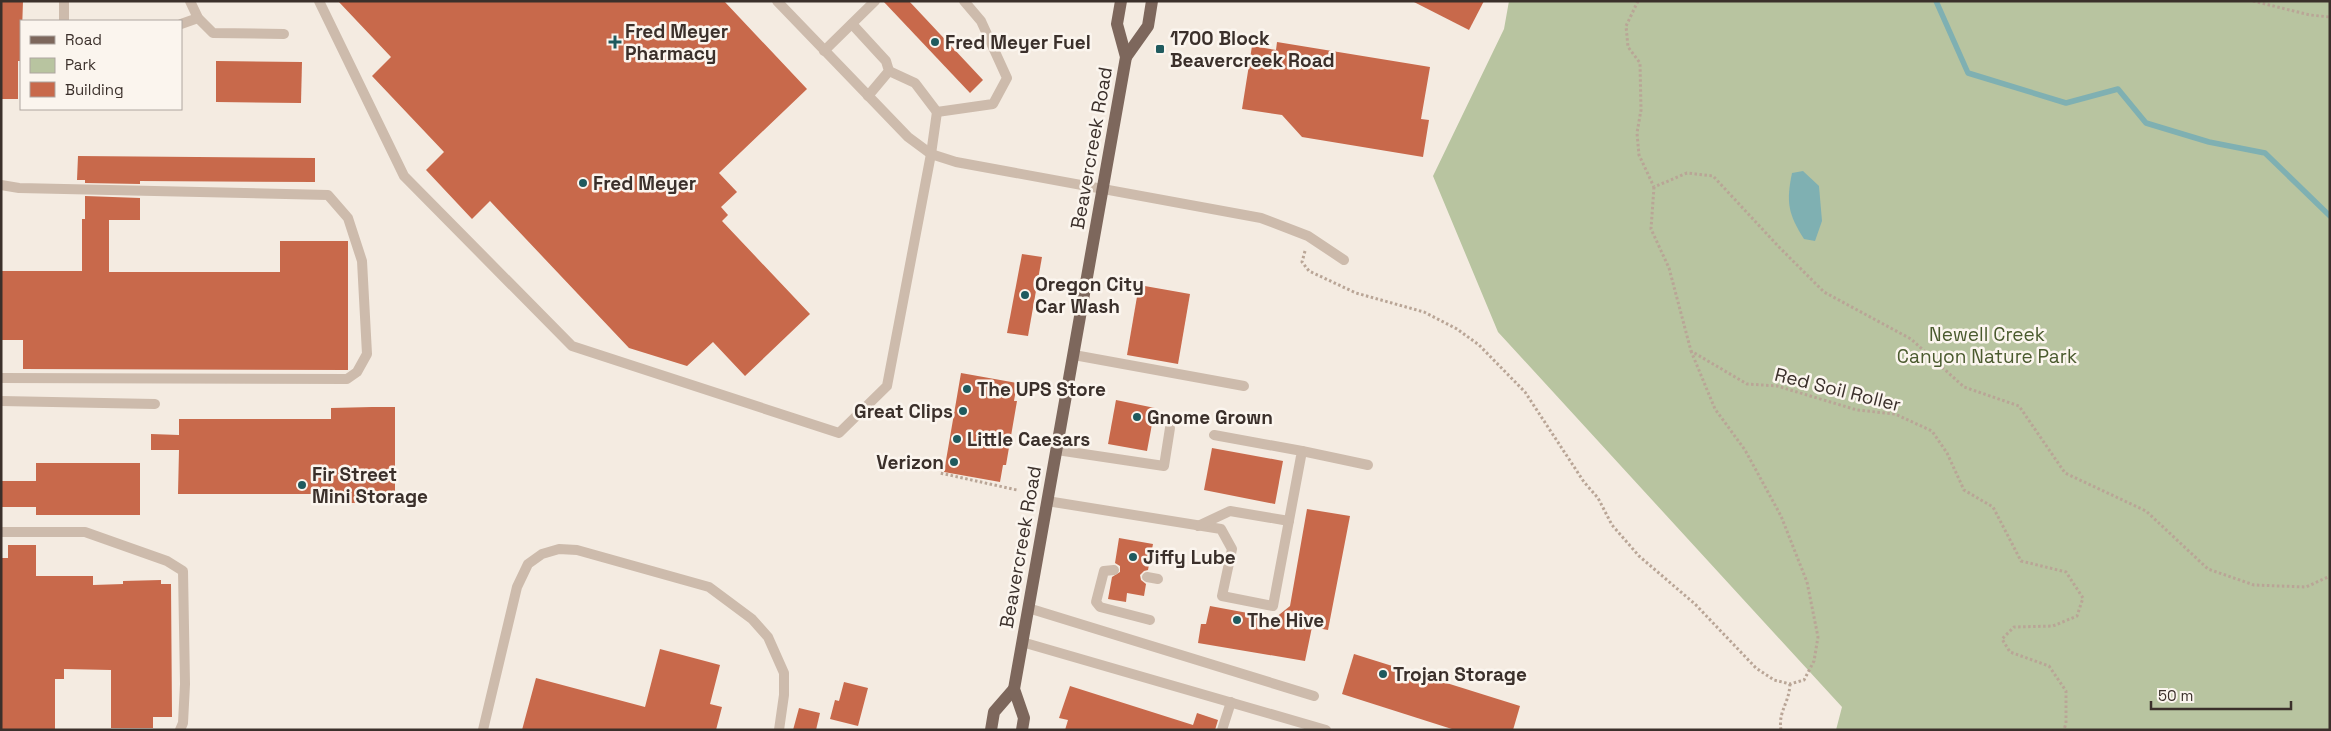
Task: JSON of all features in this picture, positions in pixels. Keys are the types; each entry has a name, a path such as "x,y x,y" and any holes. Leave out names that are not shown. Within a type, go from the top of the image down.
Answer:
{"main road":[{"name":"Beavercreek Road","path":"1121,1 1117,24 1126,58"},
{"name":"Beavercreek Road","path":"1022,730 1024,718 1014,689 1126,58 1148,26 1152,1"},
{"path":"991,730 994,712 1014,689"}],"lane":[{"path":"64,1 64,20"},
{"path":"190,1 198,18 213,34 284,34"},
{"path":"319,1 404,176 572,346 839,433 887,386 931,154 937,112 915,83 889,71 886,61 852,24"},
{"path":"778,1 868,96 908,136 931,154 956,162 1247,215 1285,226 1308,236 1344,260"},
{"path":"824,51 875,1"},
{"path":"937,112 993,104 1007,78 981,21 964,1"},
{"path":"182,24 198,18"},
{"path":"868,96 889,71"},
{"path":"1,185 19,188 328,195 348,218 362,261 367,354 357,372 347,379 1,378"},
{"path":"1074,355 1244,386"},
{"path":"1,401 155,404"},
{"path":"1057,450 1164,466 1170,428"},
{"path":"1214,435 1368,465"},
{"path":"1047,502 1221,529 1232,549 1222,596 1273,606 1302,451"},
{"path":"1198,526 1230,511 1289,521"},
{"path":"1,532 85,532 167,561 183,571 185,684 183,722 180,730"},
{"path":"482,730 517,587 528,564 542,554 559,549 577,550 709,587 752,618 768,637 784,673 784,695 779,730"},
{"path":"1114,570 1104,571 1096,602 1100,607 1150,620"},
{"path":"1147,577 1158,579"},
{"path":"1028,608 1314,696"},
{"path":"1022,642 1326,730"},
{"path":"1222,730 1231,702"}],"path":[{"path":"1308,236 1302,262 1310,271 1356,293 1424,312 1457,329 1479,345 1525,392 1584,482 1598,498 1622,537 1639,556 1695,604 1756,668 1774,680 1790,684 1804,680 1814,660 1818,637 1806,582 1781,516 1744,450 1715,409 1691,351 1669,268 1651,229 1654,186 1640,155 1637,133 1642,110 1640,63 1628,47 1626,26 1638,1"},
{"path":"2253,1 2330,18"},
{"path":"1654,186 1687,173 1713,176 1824,292 1911,339 1964,387 2019,406 2065,474 2146,511 2208,569 2254,585 2306,587 2330,576"},
{"name":"Red Soil Roller","path":"1691,351 1747,384 1777,386 1857,410 1895,414 1932,431 1947,453 1964,490 1993,507 2021,561 2066,572 2083,598 2077,616 2053,626 2014,627 2002,639 2010,652 2049,666 2066,691 2066,723 2064,730"},
{"path":"922,466 941,468 940,473 1017,490"},
{"path":"1781,730 1779,718 1790,698 1790,684"}],"green space":[{"name":"Newell Creek Canyon Nature Park","path":"1509,1 2330,1 2330,730 1836,730 1842,707 1498,332 1433,176 1504,29"}],"water":[{"path":"1803,171 1819,186 1822,221 1815,241 1804,239 1790,208 1789,192 1792,173"}],"building":[{"path":"1,1 23,1 22,20 20,20 18,99 1,99"},
{"name":"Fred Meyer","path":"338,1 724,1 807,89 719,173 737,192 721,207 728,215 722,221 810,314 745,376 713,342 687,366 629,348 490,201 472,219 426,170 444,152 372,76 391,57"},
{"name":"Fred Meyer Fuel","path":"883,1 909,1 983,80 970,93"},
{"path":"1412,1 1484,1 1469,30"},
{"path":"1277,42 1430,67 1421,119 1429,120 1423,157 1302,137 1282,115 1242,109 1252,46 1276,50"},
{"path":"216,61 302,62 301,103 216,102"},
{"path":"78,156 315,158 315,182 140,181 140,184 85,183 85,180 77,180"},
{"path":"85,196 140,198 140,220 109,220 109,272 280,272 280,241 348,241 348,370 23,369 23,340 1,340 1,271 82,271 82,219 85,219"},
{"name":"Oregon City Car Wash","path":"1022,254 1042,257 1028,336 1007,333"},
{"path":"1139,285 1190,294 1178,364 1127,355"},
{"path":"961,373 1017,383 1014,401 1017,401 1006,465 1003,465 1000,482 944,472"},
{"path":"1116,400 1155,408 1147,451 1108,444"},
{"path":"395,407 395,503 331,503 331,494 178,494 179,450 151,450 151,434 179,435 179,419 331,419 331,408"},
{"path":"1212,448 1283,461 1275,504 1204,490"},
{"path":"36,463 140,463 140,515 36,515 36,507 1,507 1,481 36,481"},
{"path":"1307,509 1350,516 1328,630 1312,627 1305,661 1198,643 1201,624 1206,624 1210,606 1275,618 1290,606"},
{"name":"Jiffy Lube","path":"1119,538 1153,544 1148,570 1140,575 1141,580 1146,584 1144,596 1127,593 1126,602 1108,599 1112,577 1120,572 1120,566 1115,563"},
{"path":"8,545 36,545 36,576 93,576 93,585 123,584 123,581 161,580 161,584 171,584 172,717 153,717 153,728 111,728 111,670 64,669 64,679 55,679 55,730 1,730 1,558 8,558"},
{"path":"660,649 720,665 710,704 722,707 716,730 522,730 536,678 645,707"},
{"name":"Trojan Storage","path":"1354,654 1520,706 1513,730 1455,730 1342,694"},
{"path":"844,682 868,688 858,726 830,719 835,700 839,701"},
{"path":"1070,686 1193,725 1197,713 1218,720 1215,730 1065,730 1068,720 1059,718"},
{"path":"799,708 820,713 816,730 793,730"}],"waterway":[{"path":"1936,1 1968,73 2066,103 2118,89 2146,123 2209,142 2265,153 2330,216"}],"place":[{"name":"Fred Meyer Pharmacy","path":"615,42"},
{"name":"Fred Meyer Fuel","path":"935,42"},
{"name":"1700 Block Beavercreek Road","path":"1160,49"},
{"name":"Fred Meyer","path":"583,183"},
{"name":"Oregon City Car Wash","path":"1025,295"},
{"name":"The UPS Store","path":"967,389"},
{"name":"Great Clips","path":"963,411"},
{"name":"Gnome Grown","path":"1137,417"},
{"name":"Little Caesars","path":"957,439"},
{"name":"Verizon","path":"954,462"},
{"name":"Fir Street Mini Storage","path":"302,485"},
{"name":"Jiffy Lube","path":"1133,557"},
{"name":"The Hive","path":"1237,620"},
{"name":"Trojan Storage","path":"1383,674"}]}
